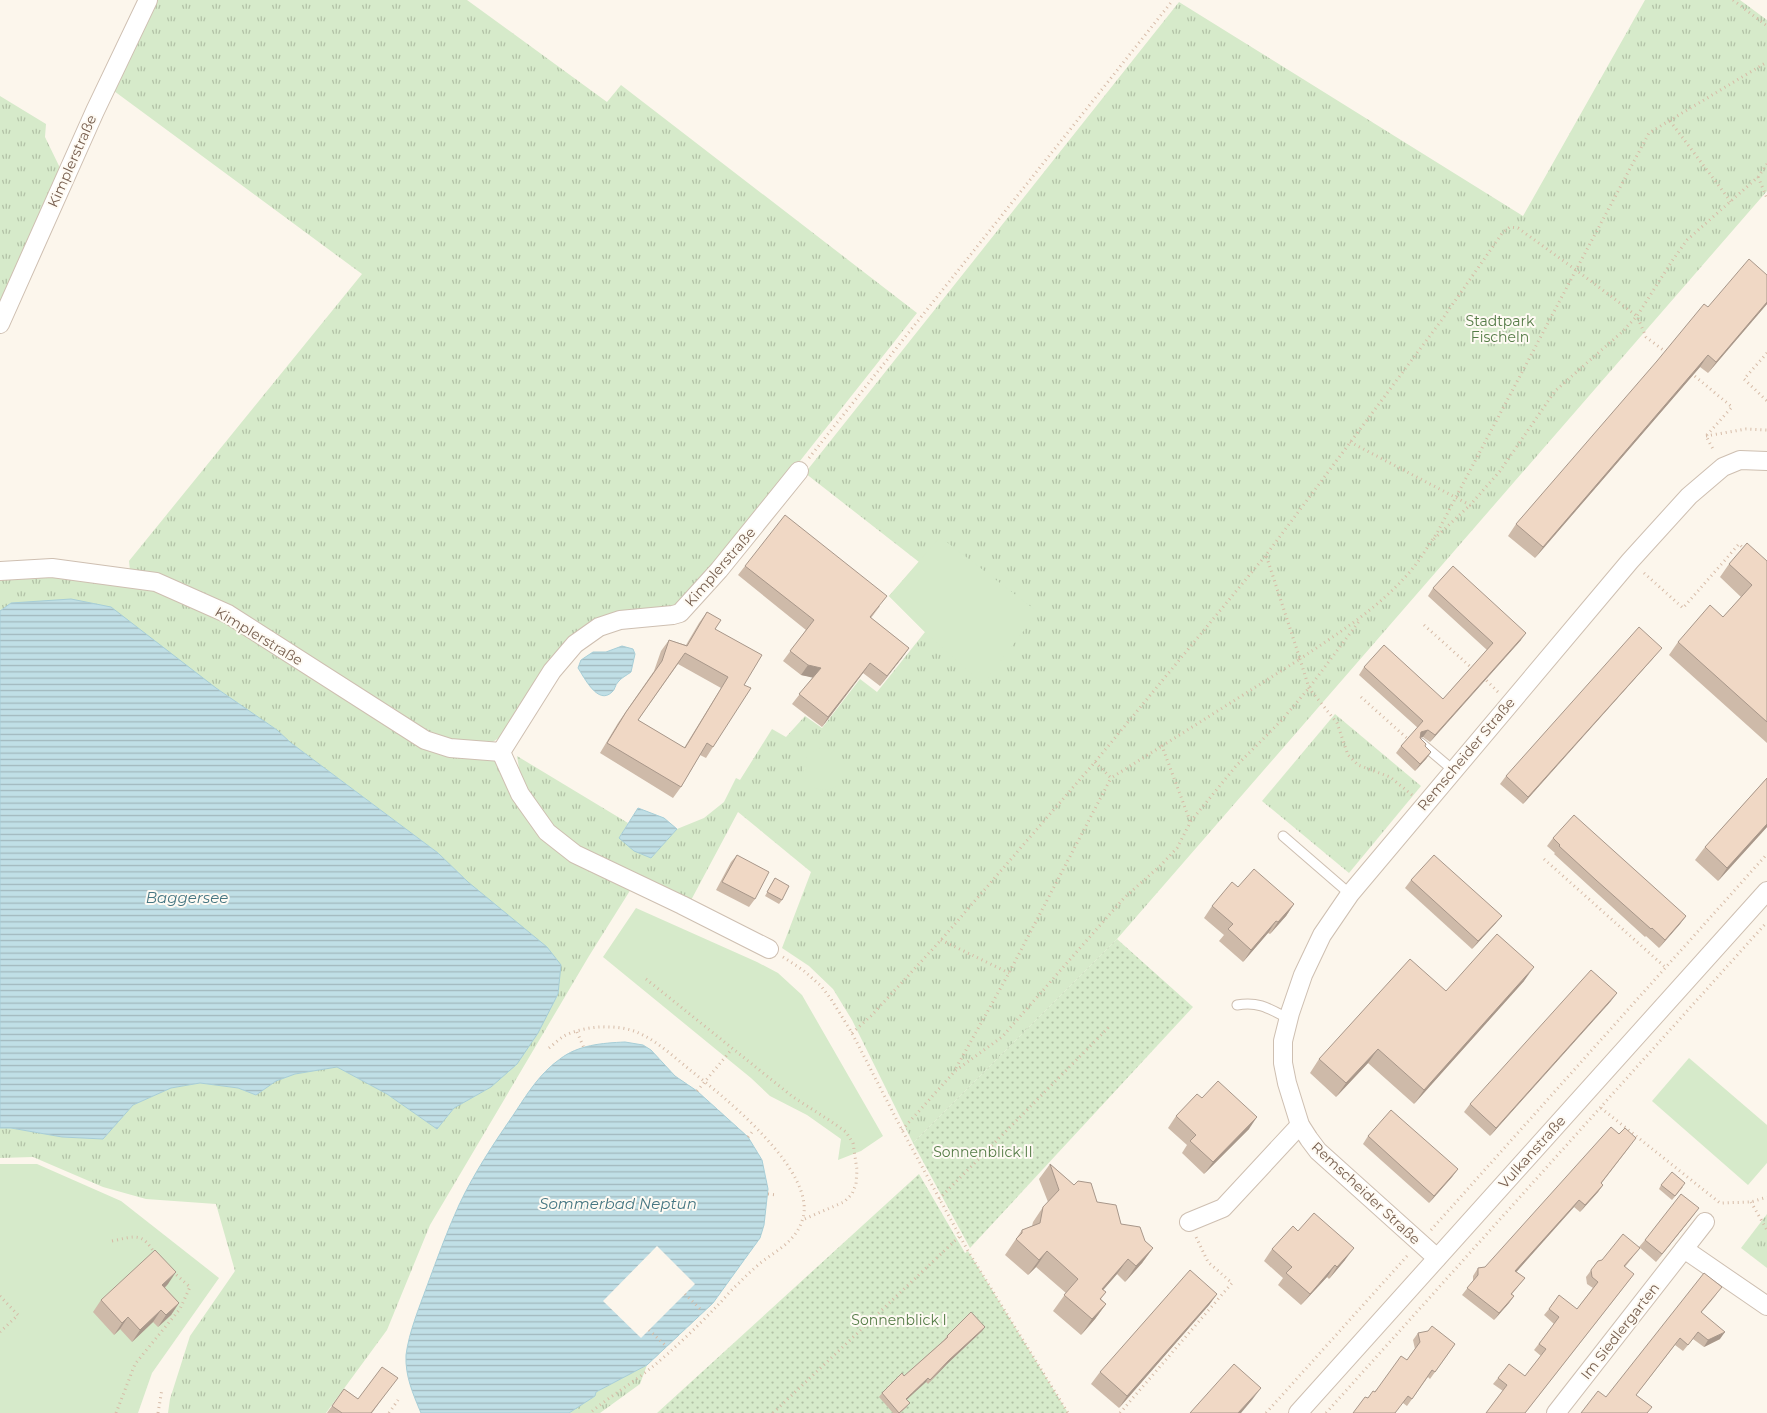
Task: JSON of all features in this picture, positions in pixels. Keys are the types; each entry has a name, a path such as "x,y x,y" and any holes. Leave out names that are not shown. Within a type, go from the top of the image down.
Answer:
{"street":[{"name":"Kimplerstraße","path":"0,324 95,111 148,0"},
{"name":"Remscheider Straße","path":"1437,1258 1330,1163 1309,1139 1300,1125 1288,1090 1283,1063 1284,1041 1289,1019 1303,975 1322,935 1350,894 1630,560 1689,496 1723,467 1740,460 1767,461"},
{"name":"Kimplerstraße","path":"0,571 52,568 156,582 228,614 425,740 450,748 501,752 552,671 575,644 599,627 620,620 680,613 719,570 799,471"},
{"path":"501,752 520,794 547,832 575,854 769,948"},
{"name":"Vulkanstraße","path":"1298,1413 1767,890"},
{"path":"1189,1222 1223,1208 1300,1125"},
{"name":"Im Siedlergarten","path":"1556,1413 1705,1222"},
{"path":"1684,1249 1767,1306"}],"lane":[{"path":"1421,743 1452,770"},
{"path":"1283,836 1350,894"},
{"path":"1237,1005 1257,1004 1289,1019"}],"path":[{"path":"799,471 1172,0"},
{"path":"1733,0 1767,26"},
{"path":"955,1071 1111,778 1300,659 1363,616 1414,567 1431,542 1649,133 1767,62"},
{"path":"1670,121 1731,202"},
{"path":"1431,542 1470,505 1500,471 1554,391 1622,332 1637,316 1672,261 1688,240 1758,177 1767,164"},
{"path":"1758,177 1767,198"},
{"path":"852,1033 941,940 1095,762 1266,555 1440,321 1503,232 1510,227 1518,228 1576,270 1637,316 1646,337 1671,357"},
{"path":"1767,353 1744,380 1767,400"},
{"path":"1685,367 1732,407 1706,436"},
{"path":"1706,436 1746,429 1767,430"},
{"path":"1706,436 1723,467"},
{"path":"1350,442 1470,505"},
{"path":"1630,560 1683,608 1739,544 1746,551"},
{"path":"1266,555 1309,688 1337,723 1348,755 1358,765 1390,777 1424,805"},
{"path":"902,1130 955,1071 1002,1036 1124,898 1161,866 1177,848 1191,821 1236,766 1281,721 1309,688 1363,616"},
{"path":"1424,625 1474,670"},
{"path":"1482,676 1510,702"},
{"path":"1361,697 1411,742 1421,743"},
{"path":"1162,746 1191,821"},
{"path":"1095,762 1111,778"},
{"path":"1266,1413 1767,854"},
{"path":"1544,859 1664,967"},
{"path":"1326,1413 1767,922"},
{"path":"941,940 1008,973"},
{"path":"769,948 803,970 821,986 831,999 852,1033 960,1236 1068,1413"},
{"path":"646,979 793,1098 846,1132 853,1143 857,1170 856,1184 852,1194 844,1202 802,1220"},
{"path":"939,1199 1110,1026"},
{"path":"549,1048 563,1036 588,1028 611,1027 634,1031 654,1041 724,1097 766,1137 786,1163 801,1192 805,1205 802,1220 796,1234 785,1246 763,1261 736,1284 717,1306 651,1368 590,1413"},
{"path":"577,1032 584,1048"},
{"path":"697,1092 732,1049"},
{"path":"1601,1108 1720,1203 1751,1202 1767,1197"},
{"path":"748,1137 753,1131"},
{"path":"768,1194 777,1195"},
{"path":"1751,1202 1767,1230"},
{"path":"1120,1413 1232,1283 1208,1262 1189,1222"},
{"path":"112,1241 135,1236 148,1242 158,1258"},
{"path":"773,1413 960,1236"},
{"path":"116,1413 135,1364 180,1309 190,1287 169,1268"},
{"path":"685,1294 702,1312"},
{"path":"0,1296 18,1315 0,1332"},
{"path":"649,1330 666,1346"},
{"path":"158,1413 162,1390"},
{"path":"389,1413 398,1400"}],"green space":[{"path":"158,0 467,0 607,102 621,85 917,313 728,552 676,608 596,623 505,734 488,745 450,743 421,733 308,660 130,571 129,561 362,274 114,91"},
{"name":"Stadtpark Fischeln","path":"1645,0 1740,0 1767,20 1767,191 1117,939 913,1143 852,1020 833,989 809,966 782,948 811,872 738,812 689,904 609,866 552,829 532,804 520,774 517,756 628,823 619,838 651,858 677,829 704,818 724,802 736,778 740,780 772,729 786,737 805,716 822,728 860,679 877,692 925,632 889,596 919,562 805,473 1179,2 1523,216"},
{"path":"0,96 46,124 45,137 61,170 0,303"},
{"path":"940,537 1038,612 983,684 925,632 889,596"},
{"path":"13,572 156,587 244,630 381,722 489,758 499,764 522,810 631,889 589,956 430,1225 387,1330 326,1413 168,1413 170,1399 190,1336 235,1271 216,1204 146,1199 103,1187 33,1157 0,1158 0,1128 11,1128 62,1137 103,1139 133,1105 171,1088 200,1083 238,1088 256,1095 276,1081 295,1074 337,1067 387,1094 437,1129 454,1108 491,1087 468,882 438,853 291,743 277,730 216,688 11,603 0,611 0,573"},
{"path":"1335,714 1421,786 1349,873 1262,801"},
{"path":"828,748 836,751 842,757 845,769 842,781 836,787 820,790 812,787 806,781 803,765 806,757 812,751"},
{"path":"636,908 778,973 802,995 883,1136 861,1151 838,1160 841,1139 807,1115 770,1096 751,1078 603,957"},
{"name":"Sonnenblick II","path":"1117,939 1193,1007 970,1248 913,1143"},
{"path":"1689,1058 1767,1125 1767,1163 1748,1185 1652,1101"},
{"path":"0,1164 37,1164 121,1201 219,1278 152,1373 138,1413 0,1413"},
{"name":"Sonnenblick I","path":"919,1174 965,1253 968,1251 1068,1413 657,1413"},
{"path":"1767,1214 1767,1268 1741,1248"},
{"path":"647,1365 640,1384 600,1413 569,1413 595,1396 596,1392"}],"water":[{"name":"Baggersee","path":"71,599 111,607 216,688 277,730 291,743 438,853 468,882 547,947 561,965 558,994 538,1033 517,1064 491,1087 454,1108 437,1129 387,1094 337,1067 295,1074 276,1081 256,1095 238,1088 200,1083 171,1088 133,1105 103,1139 62,1137 11,1128 0,1128 0,611 11,603"},
{"path":"622,646 633,649 635,654 631,672 617,683 612,692 607,695 597,693 592,689 578,668 581,660 593,652 606,652"},
{"path":"638,808 664,818 677,829 651,858 634,851 619,838"},
{"name":"Sommerbad Neptun","path":"625,1042 643,1045 651,1050 675,1076 697,1091 748,1137 762,1160 768,1189 764,1225 760,1238 713,1303 647,1365 596,1392 595,1396 569,1413 421,1413 408,1378 406,1363 407,1346 442,1245 471,1181 529,1092 540,1077 553,1065 567,1054 582,1048 599,1044"}],"pier":[{"path":"657,1246 695,1284 641,1338 603,1301"}],"building":[{"path":"1749,259 1767,275 1767,302 1716,362 1708,355 1543,547 1516,524 1704,304 1708,307"},
{"path":"785,515 887,596 870,617 909,648 887,676 870,663 828,717 799,694 821,668 808,665 790,651 814,620 745,566"},
{"path":"1747,543 1767,561 1767,722 1678,642 1710,605 1723,617 1752,585 1729,564"},
{"path":"1453,566 1526,633 1435,735 1428,730 1421,732 1420,738 1431,752 1420,764 1401,746 1423,721 1364,667 1384,645 1443,699 1493,643 1433,588"},
{"path":"707,612 721,620 715,629 762,655 744,685 751,688 713,747 707,743 681,787 607,743 662,661 669,640 687,646","holes":["685,653 728,677 685,748 638,720"]},
{"path":"1639,627 1662,648 1528,797 1506,776"},
{"path":"1767,778 1767,824 1727,868 1705,847"},
{"path":"1574,815 1686,916 1665,940 1596,880 1559,846 1553,838"},
{"path":"737,855 769,872 755,899 722,882"},
{"path":"1434,855 1502,916 1478,941 1411,880"},
{"path":"1254,869 1294,904 1278,922 1276,921 1251,950 1228,929 1233,924 1212,906 1232,882 1238,887"},
{"path":"775,878 789,886 782,900 767,892"},
{"path":"1497,934 1534,967 1424,1090 1378,1049 1346,1083 1319,1059 1410,959 1446,991"},
{"path":"1591,970 1617,993 1496,1128 1470,1104"},
{"path":"1218,1081 1257,1117 1213,1162 1190,1141 1196,1135 1176,1116 1197,1094 1202,1098"},
{"path":"1391,1110 1458,1169 1434,1196 1368,1136"},
{"path":"1611,1127 1619,1134 1625,1128 1636,1138 1601,1183 1603,1185 1585,1205 1579,1200 1515,1271 1525,1278 1511,1294 1514,1296 1499,1313 1467,1288 1478,1275 1478,1268 1485,1267"},
{"path":"1050,1164 1074,1185 1078,1181 1091,1183 1097,1202 1116,1205 1121,1224 1140,1227 1145,1241 1153,1248 1136,1266 1128,1259 1102,1289 1106,1292 1100,1299 1106,1304 1092,1319 1064,1295 1078,1279 1047,1251 1039,1260 1016,1239 1022,1233 1022,1230 1040,1223 1043,1207 1059,1190"},
{"path":"1672,1172 1685,1183 1675,1196 1661,1185"},
{"path":"1681,1194 1699,1208 1662,1254 1645,1240"},
{"path":"1314,1213 1354,1248 1337,1267 1335,1265 1310,1294 1286,1273 1292,1267 1272,1249 1293,1226 1298,1231"},
{"path":"1623,1234 1640,1248 1624,1266 1634,1274 1525,1413 1486,1413 1507,1385 1498,1378 1509,1364 1525,1376 1546,1349 1539,1344 1559,1317 1549,1309 1559,1295 1577,1309 1598,1282 1592,1277 1591,1270 1598,1261 1602,1260"},
{"path":"155,1250 176,1272 162,1285 179,1303 166,1315 161,1310 140,1330 128,1317 122,1323 101,1300"},
{"path":"1190,1270 1217,1294 1127,1396 1100,1372"},
{"path":"1704,1273 1722,1287 1701,1312 1725,1332 1708,1340 1698,1332 1688,1345 1680,1338 1636,1395 1652,1407 1647,1413 1581,1413 1598,1391 1606,1397"},
{"path":"971,1312 985,1327 930,1380 928,1378 906,1399 910,1403 899,1413 882,1393 902,1373 904,1376 948,1337"},
{"path":"1432,1326 1455,1344 1435,1372 1432,1370 1412,1399 1408,1396 1395,1413 1353,1413 1365,1397 1368,1398 1373,1391 1375,1392 1401,1356 1407,1360 1420,1342 1418,1333 1428,1331"},
{"path":"1234,1364 1261,1388 1238,1413 1190,1413"},
{"path":"382,1367 398,1378 371,1413 342,1413 332,1406 344,1389 358,1399"}]}
